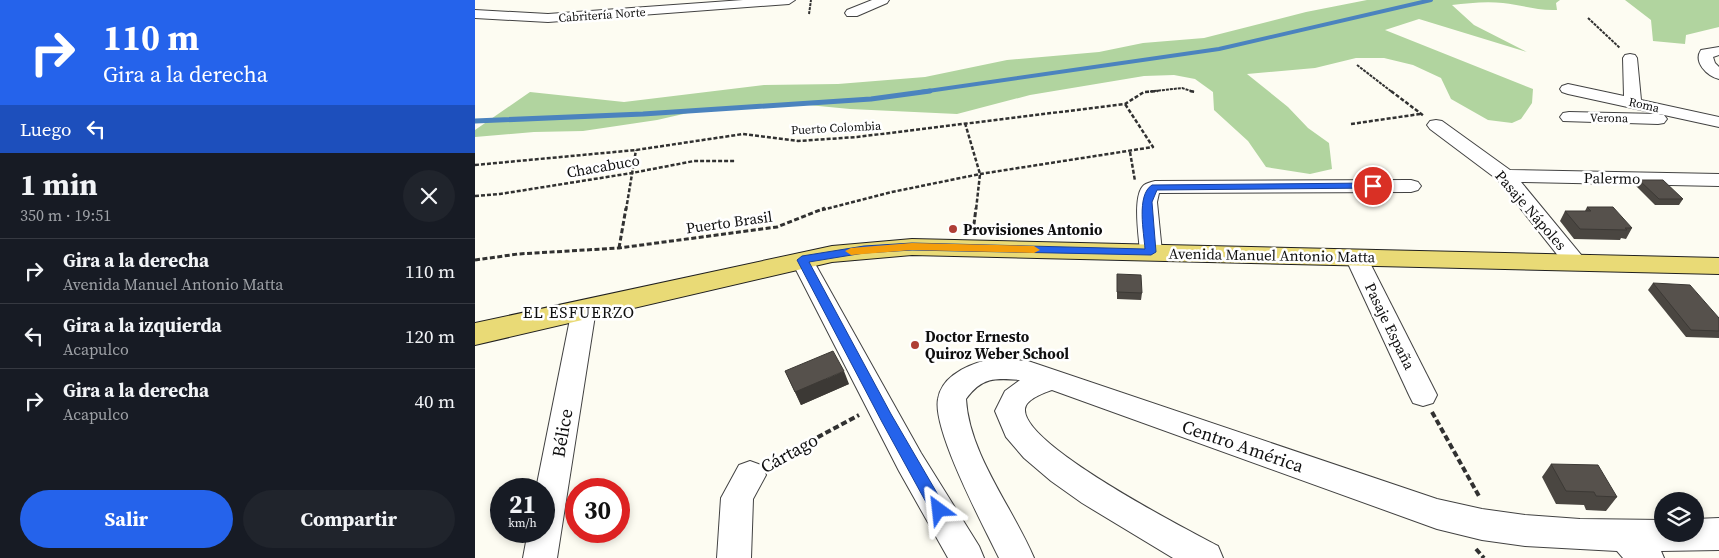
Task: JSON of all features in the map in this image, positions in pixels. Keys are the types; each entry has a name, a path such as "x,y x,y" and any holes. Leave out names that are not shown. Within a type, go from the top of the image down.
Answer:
{"main road":[{"name":"Avenida Manuel Antonio Matta","path":"475,334 802,260 864,250 912,247 1719,266"}],"street":[{"name":"Cabritería Norte","path":"475,14 548,18 617,15 789,0"},
{"path":"852,13 883,0"},
{"path":"1719,51 1705,53 1708,67 1719,74"},
{"path":"1630,58 1633,102"},
{"name":"Roma","path":"1568,89 1714,121"},
{"name":"Verona","path":"1569,117 1714,121"},
{"name":"Pasaje Nápoles","path":"1436,125 1505,176 1575,262"},
{"name":"Palermo","path":"1505,176 1719,180"},
{"path":"1151,252 1147,202 1151,190 1164,186 1411,186"},
{"name":"Pasaje España","path":"1356,257 1423,395"},
{"path":"802,260 879,404 967,558"},
{"name":"Bélice","path":"540,558 584,309"},
{"name":"Centro América","path":"1017,558 980,484 953,419 952,398 963,381 980,370 1009,368 1053,378 1437,514 1496,527 1555,533 1636,547 1719,534"},
{"path":"1053,378 1014,398 1010,412 1013,423 1022,436 1091,493 1206,558"},
{"name":"Cártago","path":"735,558 737,498 750,475"}],"path":[{"path":"809,14 811,0"},
{"path":"1588,18 1630,58"},
{"path":"1357,65 1436,125"},
{"name":"Puerto Colombia","path":"475,165 636,150 743,134 798,141 857,137 1125,104 1144,92 1182,88 1195,92"},
{"name":"Puerto Brasil","path":"475,260 518,254 619,248 777,227 829,207 980,174 1153,147 1125,104"},
{"path":"1351,124 1421,114"},
{"path":"965,123 980,174 971,248"},
{"path":"619,248 636,150"},
{"path":"1130,152 1136,187 1151,190"},
{"name":"Chacabuco","path":"475,196 500,194 632,173 694,160 735,161"},
{"path":"1423,395 1496,527"},
{"name":"Cártago","path":"750,475 879,404"}],"green space":[{"path":"1367,0 1560,0 1556,3 1557,10 1543,10 1497,2 1452,5 1474,25 1527,52 1419,19 1385,30 1533,89 1532,103 1521,119 1512,123 1488,120 1451,99 1441,78 1413,65 1384,58 1356,58 1315,68 1247,74 1288,107 1308,128 1329,143 1332,169 1310,174 1266,167 1248,141 1214,110 1213,92 1195,79 1174,75 1144,76 1030,95 957,114 808,105 754,105 701,110 657,120 583,131 534,132 475,137 475,130 530,92 624,102 764,85 838,84 925,77 1007,60 1099,52 1143,43 1204,38 1306,12"},
{"path":"1625,0 1719,0 1719,27 1686,35 1685,44 1653,41 1651,20"}],"building":[{"path":"1639,180 1663,180 1683,199 1659,199"},
{"path":"1587,207 1613,207 1632,228 1625,228 1627,230 1580,229 1565,211 1591,211"},
{"path":"1117,274 1141,275 1142,293 1117,292"},
{"path":"1653,283 1690,285 1719,318 1719,331 1691,330"},
{"path":"833,351 844,371 795,392 785,371"},
{"path":"1551,464 1598,465 1617,497 1596,496 1594,492 1566,491"}],"waterway":[{"path":"921,92 1219,49 1431,0"},
{"path":"475,121 643,114 871,99 930,91"}],"slow traffic":[{"path":"851,251 912,247 1034,250"}],"place":[{"name":"Provisiones Antonio","path":"953,229"},
{"name":"Doctor Ernesto Quiroz Weber School","path":"915,345"}],"district":[{"name":"EL ESFUERZO","path":"579,312"}],"route":[{"path":"939,510 910,462 802,260 864,250 912,247 1151,252 1147,202 1151,190 1155,187 1373,186"}]}
